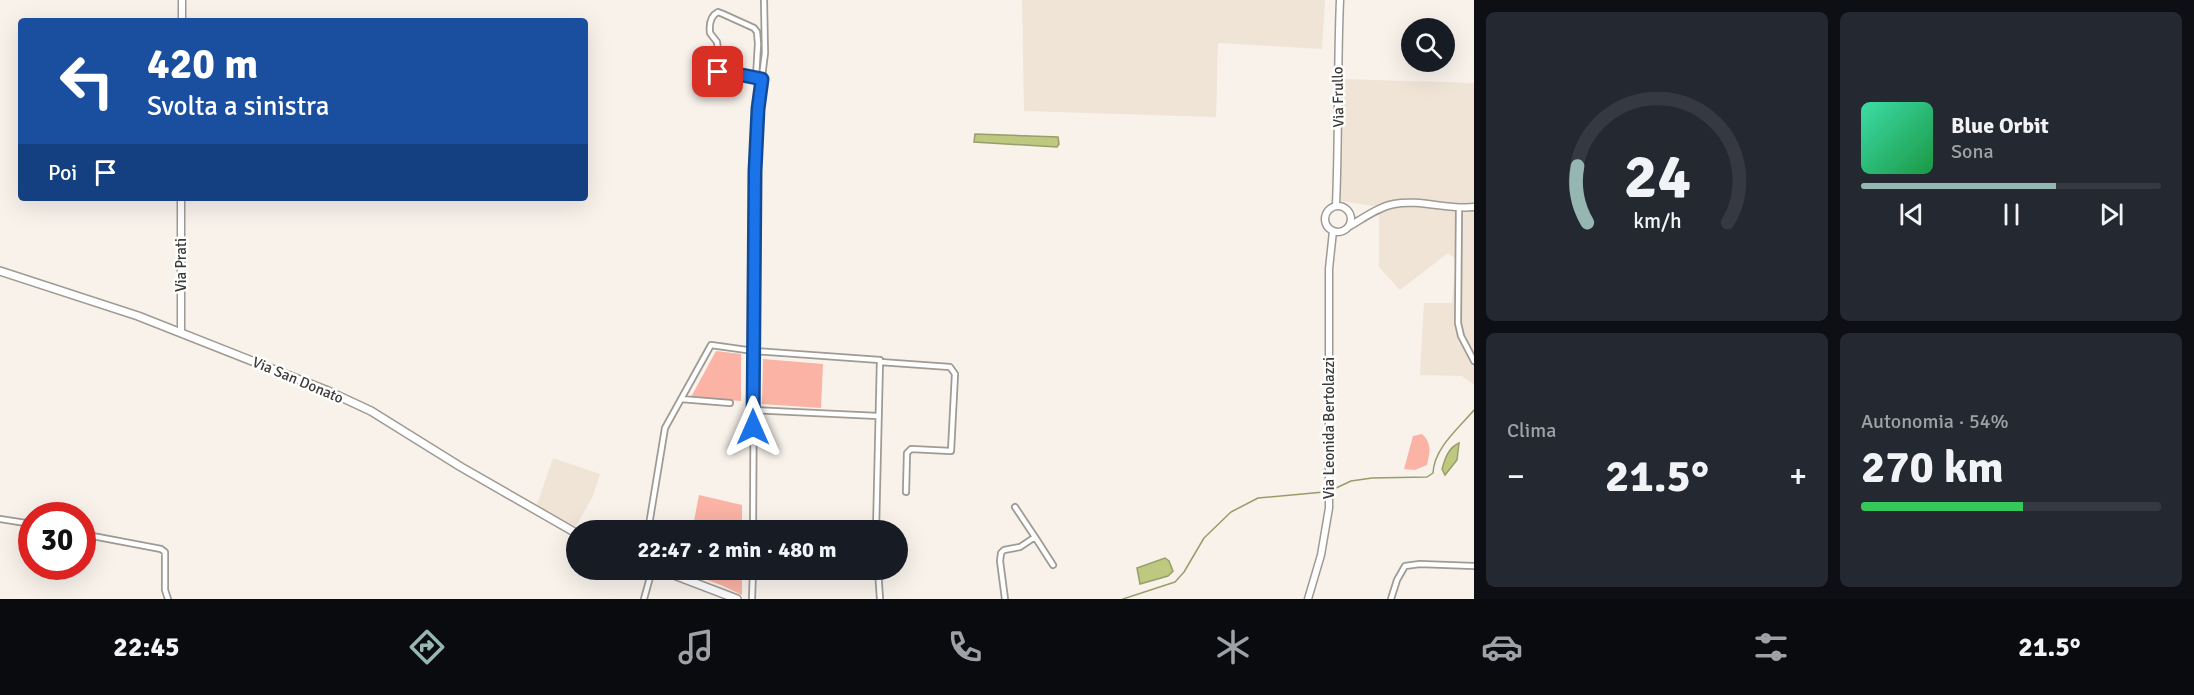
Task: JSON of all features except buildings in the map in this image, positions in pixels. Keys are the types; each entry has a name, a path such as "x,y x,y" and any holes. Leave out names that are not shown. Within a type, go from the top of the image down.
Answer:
{"main road":[{"name":"Via San Donato","path":"0,271 92,300 181,332 328,391 371,411 460,467 566,527"},
{"path":"685,580 722,596 737,599"}],"street":[{"path":"182,0 182,18"},
{"path":"753,520 756,138 764,61 764,0"},
{"name":"Via Frullo","path":"1339,206 1336,194 1339,149 1337,69 1340,0"},
{"path":"718,50 710,28 711,18 718,12 754,28 757,32 756,77"},
{"path":"757,60 764,61"},
{"path":"712,84 718,72 762,79"},
{"name":"Via Prati","path":"181,201 181,332"},
{"path":"1366,217 1357,216 1339,206 1330,208 1325,218 1327,226 1333,231 1345,229 1366,217 1378,210 1398,203 1474,207"},
{"path":"1459,208 1458,323 1461,336 1474,362"},
{"path":"1345,229 1351,220 1349,212"},
{"name":"Via Leonida Bertolazzi","path":"1330,254 1333,244 1345,229"},
{"name":"Via Leonida Bertolazzi","path":"1308,599 1321,555 1329,508 1330,254 1333,231"},
{"path":"650,520 665,428 711,345 754,351 950,367 955,374 951,451 911,449 907,453 906,492"},
{"path":"876,520 880,362"},
{"path":"681,399 730,404"},
{"path":"753,410 878,416"},
{"path":"1015,507 1053,565"},
{"path":"0,519 18,522"},
{"path":"96,537 161,549 165,552 165,590 168,599"},
{"path":"1005,599 1001,553 1004,550 1020,547 1035,537"},
{"path":"1391,599 1397,580 1406,566 1420,564 1474,566"},
{"path":"644,599 649,580"},
{"path":"752,599 753,580"},
{"path":"879,580 880,599"}],"shaded area":[{"path":"1022,0 1325,0 1322,49 1218,43 1216,117 1024,111"},
{"path":"1342,79 1474,83 1474,385 1462,376 1420,375 1424,303 1452,303 1456,259 1448,253 1400,290 1379,267 1379,207 1336,200 1337,87"},
{"path":"975,134 1058,137 1059,144 1057,147 974,142"},
{"path":"716,351 741,354 741,401 691,397"},
{"path":"763,359 823,364 821,408 762,404"},
{"path":"1422,434 1429,448 1427,465 1415,470 1404,469 1413,436"},
{"path":"1459,443 1457,460 1445,475 1442,469 1446,458 1452,448"},
{"path":"553,458 600,474 593,496 579,520 566,521 536,507"},
{"path":"699,495 742,505 742,520 694,520"},
{"path":"1165,558 1169,561 1173,571 1168,576 1140,584 1137,568"},
{"path":"707,580 742,580 742,595"}],"waterway":[{"path":"1334,489 1351,481 1372,478 1427,477 1433,473 1434,464 1442,447 1474,410"},
{"path":"1123,599 1175,582 1184,572 1204,538 1231,512 1258,498 1324,492"}],"route":[{"path":"718,72 762,79 755,171 753,427"}]}
